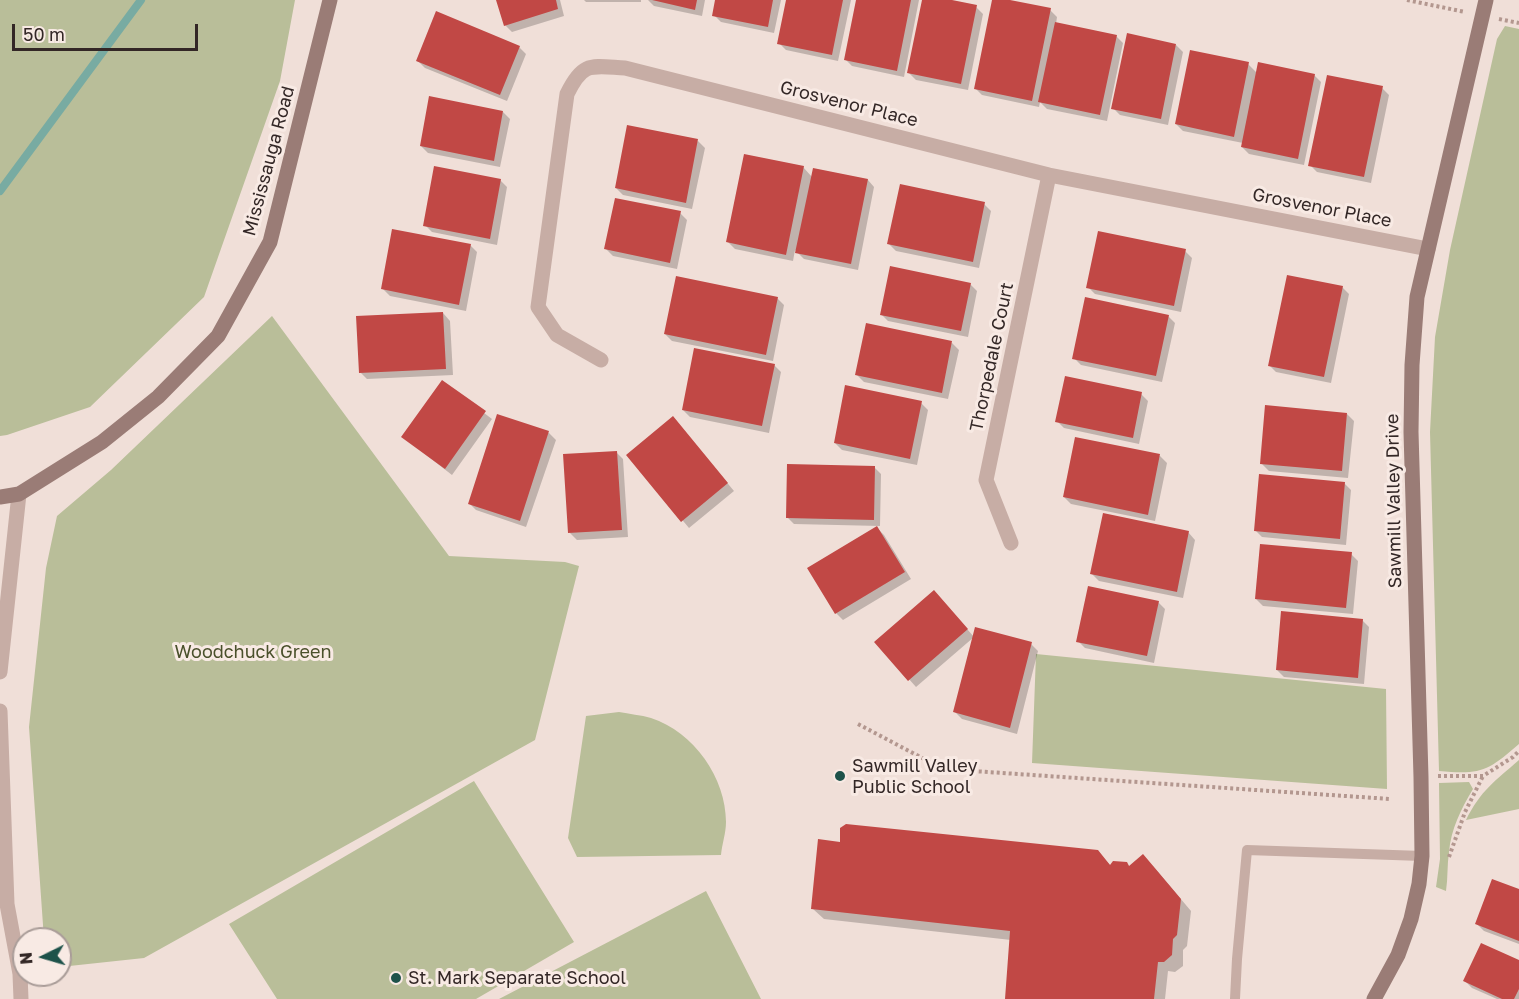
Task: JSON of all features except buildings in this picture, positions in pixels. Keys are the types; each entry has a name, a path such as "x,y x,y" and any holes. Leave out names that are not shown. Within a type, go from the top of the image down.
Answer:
{"street":[{"name":"Mississauga Road","path":"0,497 19,494 102,442 158,397 218,336 270,242 330,0"},
{"name":"Sawmill Valley Drive","path":"1374,999 1398,955 1411,919 1419,884 1422,856 1411,432 1412,365 1417,297 1486,0"},
{"name":"Grosvenor Place","path":"601,360 557,335 538,307 567,94 576,75 591,66 625,68 1049,175 1428,249"},
{"name":"Thorpedale Court","path":"1011,543 986,480 1049,175"},
{"path":"0,672 19,494"},
{"path":"0,711 7,904 20,974 21,999"}],"lane":[{"path":"1235,999 1236,959 1247,850 1422,856"}],"path":[{"path":"1407,0 1447,8"},
{"path":"1513,22 1519,23"},
{"path":"858,724 943,769 1390,800"},
{"path":"1449,857 1465,812 1483,776 1513,757 1519,750"},
{"path":"1421,777 1483,776"}],"green space":[{"path":"0,0 295,0 280,81 204,297 90,407 0,436"},
{"path":"1505,26 1519,29 1519,744 1483,769 1465,772 1439,771 1430,432 1435,337 1450,250 1497,39"},
{"name":"Woodchuck Green","path":"272,316 449,556 565,562 579,566 535,740 144,958 72,966 72,927 43,927 29,727 46,568 57,516 111,470"},
{"path":"1036,654 1386,689 1387,789 1032,763"},
{"path":"619,712 651,718 667,725 694,745 705,759 714,773 725,805 726,826 721,855 577,857 568,838 586,716"},
{"path":"1519,760 1519,809 1466,820 1483,793"},
{"path":"474,781 574,942 476,999 277,999 229,924"},
{"path":"1469,782 1473,789 1457,819 1450,844 1446,891 1436,887 1440,859 1439,783"},
{"path":"706,891 761,999 499,999"}],"waterway":[{"path":"0,191 141,0"}],"place":[{"name":"Sawmill Valley Public School","path":"840,776"},
{"name":"St. Mark Separate School","path":"396,978"}]}
